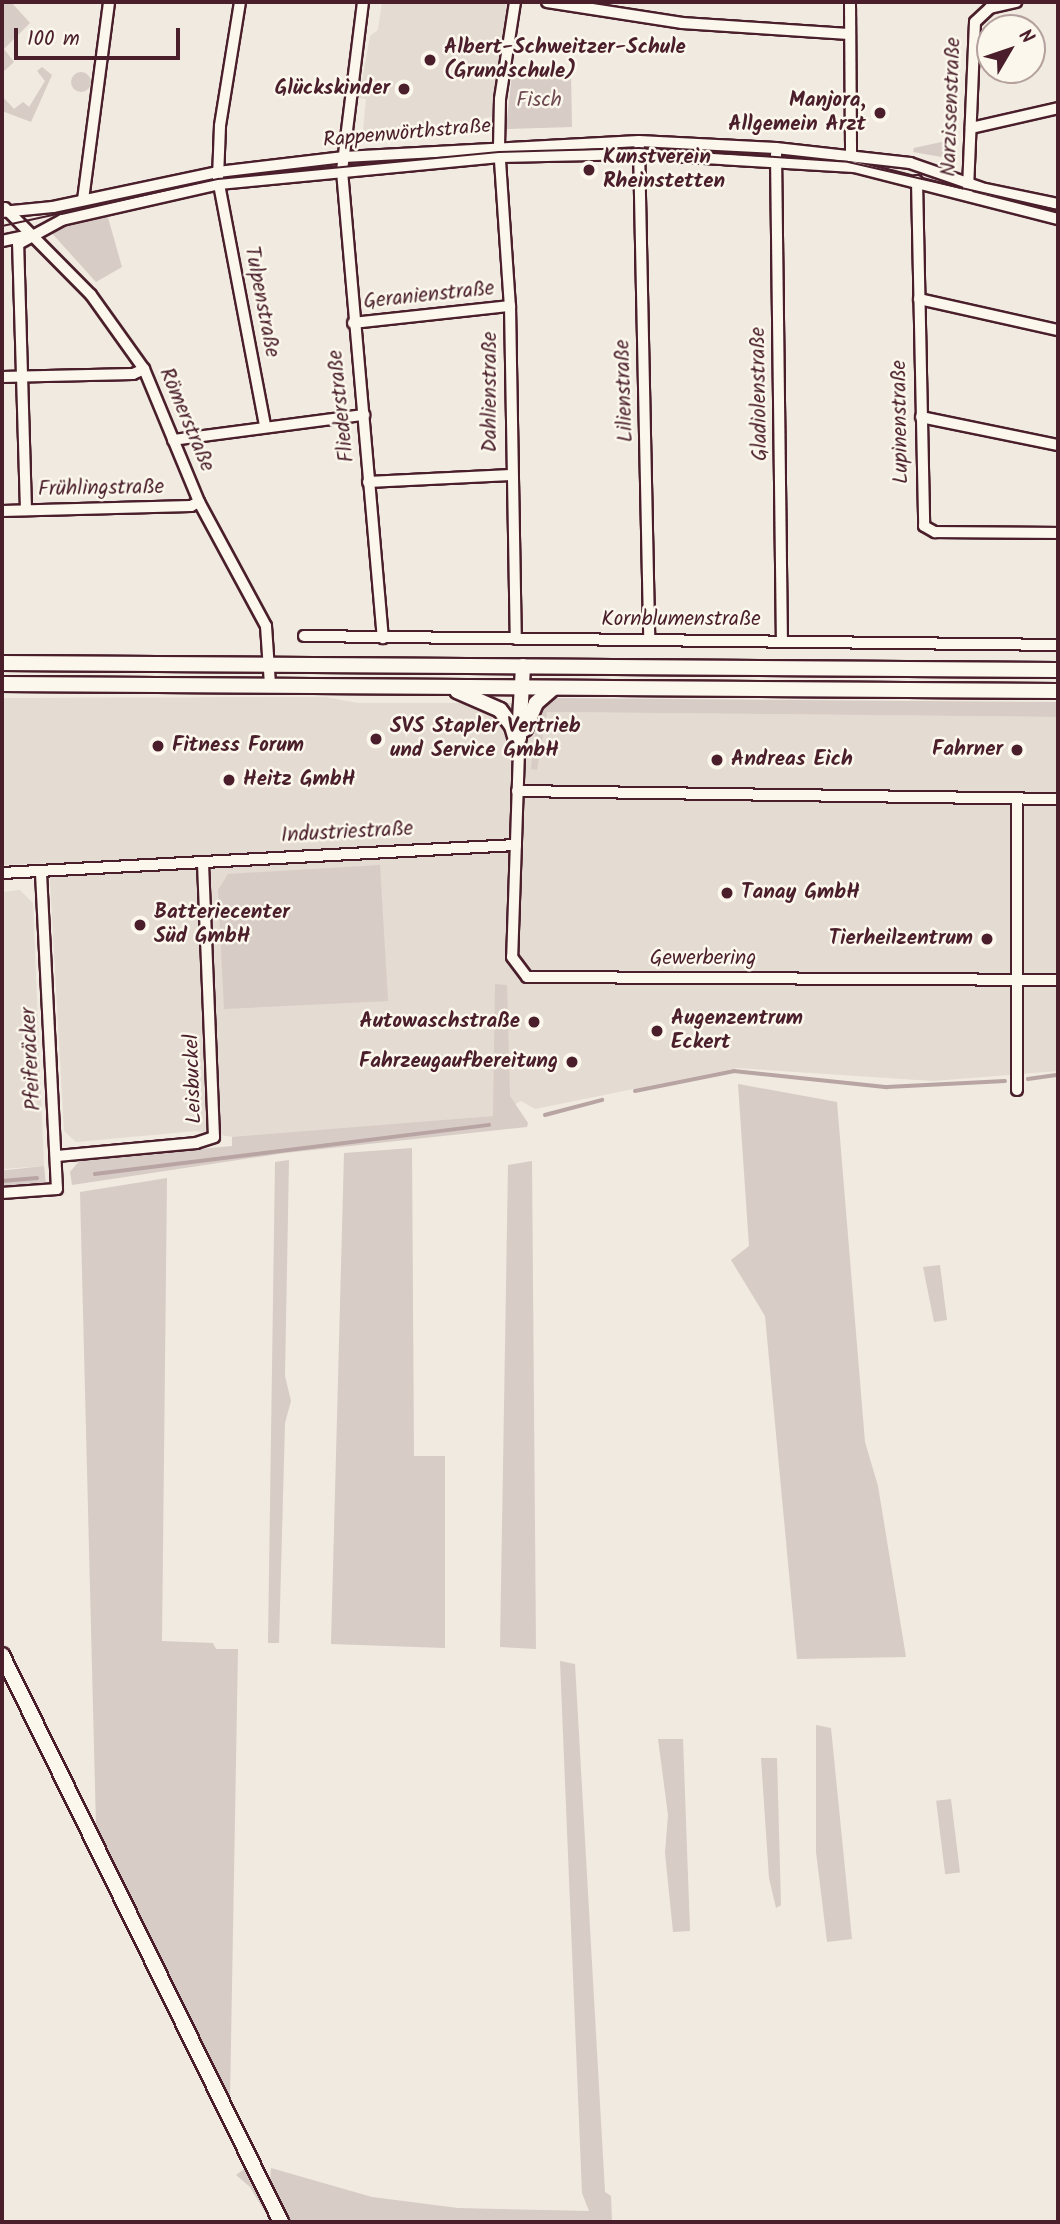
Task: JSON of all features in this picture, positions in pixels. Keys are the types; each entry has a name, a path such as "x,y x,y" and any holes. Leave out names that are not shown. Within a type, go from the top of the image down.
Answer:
{"main road":[{"path":"2,663 1058,670"},
{"path":"519,751 523,666"},
{"path":"2,684 1058,691"},
{"path":"442,687 500,710 512,726 519,751"},
{"path":"519,751 533,708 553,688"},
{"path":"2,1656 281,2222"}],"street":[{"path":"83,200 109,2"},
{"name":"Tulpenstraße","path":"240,2 220,126 218,172 265,426"},
{"name":"Fliederstraße","path":"363,2 342,171 353,323 383,638"},
{"name":"Dahlienstraße","path":"515,2 500,99 499,152 510,306 516,639"},
{"path":"547,2 682,23 849,34"},
{"path":"850,2 850,155"},
{"name":"Narzissenstraße","path":"965,199 969,183 975,22 990,8 1016,2"},
{"path":"971,128 1058,108"},
{"name":"Rappenwörthstraße","path":"2,241 31,235 62,220 219,184 499,152 639,141 776,154 854,167 917,181 965,199 1058,219"},
{"name":"Lilienstraße","path":"639,141 649,640"},
{"name":"Rappenwörthstraße","path":"4,210 83,200 218,172 344,157 499,152 850,155 909,163 969,183 1058,204"},
{"name":"Gladiolenstraße","path":"776,154 782,640"},
{"name":"Lupinenstraße","path":"917,181 922,519 929,530 1058,533"},
{"name":"Römerstraße","path":"4,210 108,315 144,369 200,502 266,626 270,685"},
{"path":"26,510 18,244 31,235"},
{"path":"919,299 1058,330"},
{"name":"Geranienstraße","path":"353,323 510,306"},
{"path":"2,377 133,374 144,369"},
{"path":"173,440 363,415"},
{"path":"920,417 1058,445"},
{"path":"368,482 511,475"},
{"name":"Frühlingstraße","path":"2,511 191,506 200,502"},
{"name":"Kornblumenstraße","path":"304,636 1058,645"},
{"path":"516,845 519,751"},
{"path":"517,791 1058,799"},
{"path":"1017,799 1017,1090"},
{"name":"Industriestraße","path":"2,873 516,845"},
{"name":"Gewerbering","path":"516,845 512,957 527,977 1058,980"},
{"name":"Leisbuckel","path":"57,1156 197,1143 214,1137 203,862"},
{"name":"Pfeiferäcker","path":"2,1193 57,1189 41,871"}],"shaded area":[{"path":"382,2 507,2 492,117 483,118 483,132 362,141 366,99 359,98 370,36 378,30"},
{"path":"325,697 358,703 544,703 547,712 1058,717 1058,1071 933,1081 737,1068 535,1109 521,1101 493,1116 239,1138 196,1131 76,1142 64,1131 49,863 2,865 2,698"},
{"path":"20,890 33,903 44,1166 2,1169 2,892"}],"green space":[{"path":"2,2 11,2 30,23 4,49 14,62 2,73"},
{"path":"42,67 52,75 31,122 2,111 2,96 14,109 23,102 29,107 45,81 37,71"},
{"path":"81,72 88,75 91,82 88,89 81,92 74,89 71,82 74,75"},
{"name":"Fisch","path":"512,74 571,75 572,127 506,129"},
{"path":"955,139 953,159 913,152 914,148"},
{"path":"107,214 122,267 96,282 49,230"},
{"path":"554,698 1058,702 1058,717 547,712 537,770 531,769 537,715"},
{"path":"380,865 388,1001 224,1009 218,890 228,874"},
{"path":"495,984 507,985 510,1096 528,1123 527,1127 285,1153 72,1185 70,1172 80,1160 232,1146 232,1137 493,1116"},
{"path":"738,1084 837,1102 865,1442 878,1486 906,1657 797,1659 765,1316 731,1260 749,1246"},
{"path":"412,1148 414,1456 445,1456 445,1648 331,1644 344,1153"},
{"path":"289,1160 285,1376 291,1401 285,1423 279,1643 268,1643 275,1162"},
{"path":"532,1161 536,1649 500,1647 508,1165"},
{"path":"44,1166 46,1185 4,1189 2,1170"},
{"path":"167,1178 162,1641 213,1643 216,1649 238,1649 230,2099 96,1826 80,1192"},
{"path":"940,1265 947,1320 934,1322 923,1267"},
{"path":"560,1661 575,1664 605,2192 611,2196 612,2222 290,2222 270,2182 271,2168 372,2197 458,2208 589,2211 582,2193"},
{"path":"816,1725 831,1728 852,1939 827,1942 816,1852"},
{"path":"658,1739 683,1739 690,1931 673,1932 665,1853 668,1815"},
{"path":"761,1758 777,1758 781,1905 776,1908 769,1878"},
{"path":"951,1799 960,1872 945,1874 936,1801"},
{"path":"248,2166 277,2222 271,2222 250,2187 236,2175"}],"waterway":[{"path":"635,1091 734,1071 887,1087 1005,1081"},
{"path":"1028,1079 1058,1075"},
{"path":"545,1115 602,1100"},
{"path":"95,1174 489,1125"},
{"path":"2,1181 37,1178"}],"tram line":[{"path":"2,226 218,179 499,152 639,148 848,162 1058,210"}],"place":[{"name":"Albert-Schweitzer-Schule (Grundschule)","path":"430,60"},
{"name":"Glückskinder","path":"404,89"},
{"name":"Manjora, Allgemein Arzt","path":"880,113"},
{"name":"Kunstverein Rheinstetten","path":"589,170"},
{"name":"SVS Stapler Vertrieb und Service GmbH","path":"376,739"},
{"name":"Fitness Forum","path":"158,746"},
{"name":"Fahrner","path":"1017,750"},
{"name":"Andreas Eich","path":"717,760"},
{"name":"Heitz GmbH","path":"229,780"},
{"name":"Tanay GmbH","path":"727,893"},
{"name":"Batteriecenter Süd GmbH","path":"140,925"},
{"name":"Tierheilzentrum","path":"987,939"},
{"name":"Autowaschstraße","path":"534,1022"},
{"name":"Augenzentrum Eckert","path":"657,1031"},
{"name":"Fahrzeugaufbereitung","path":"572,1062"}]}
